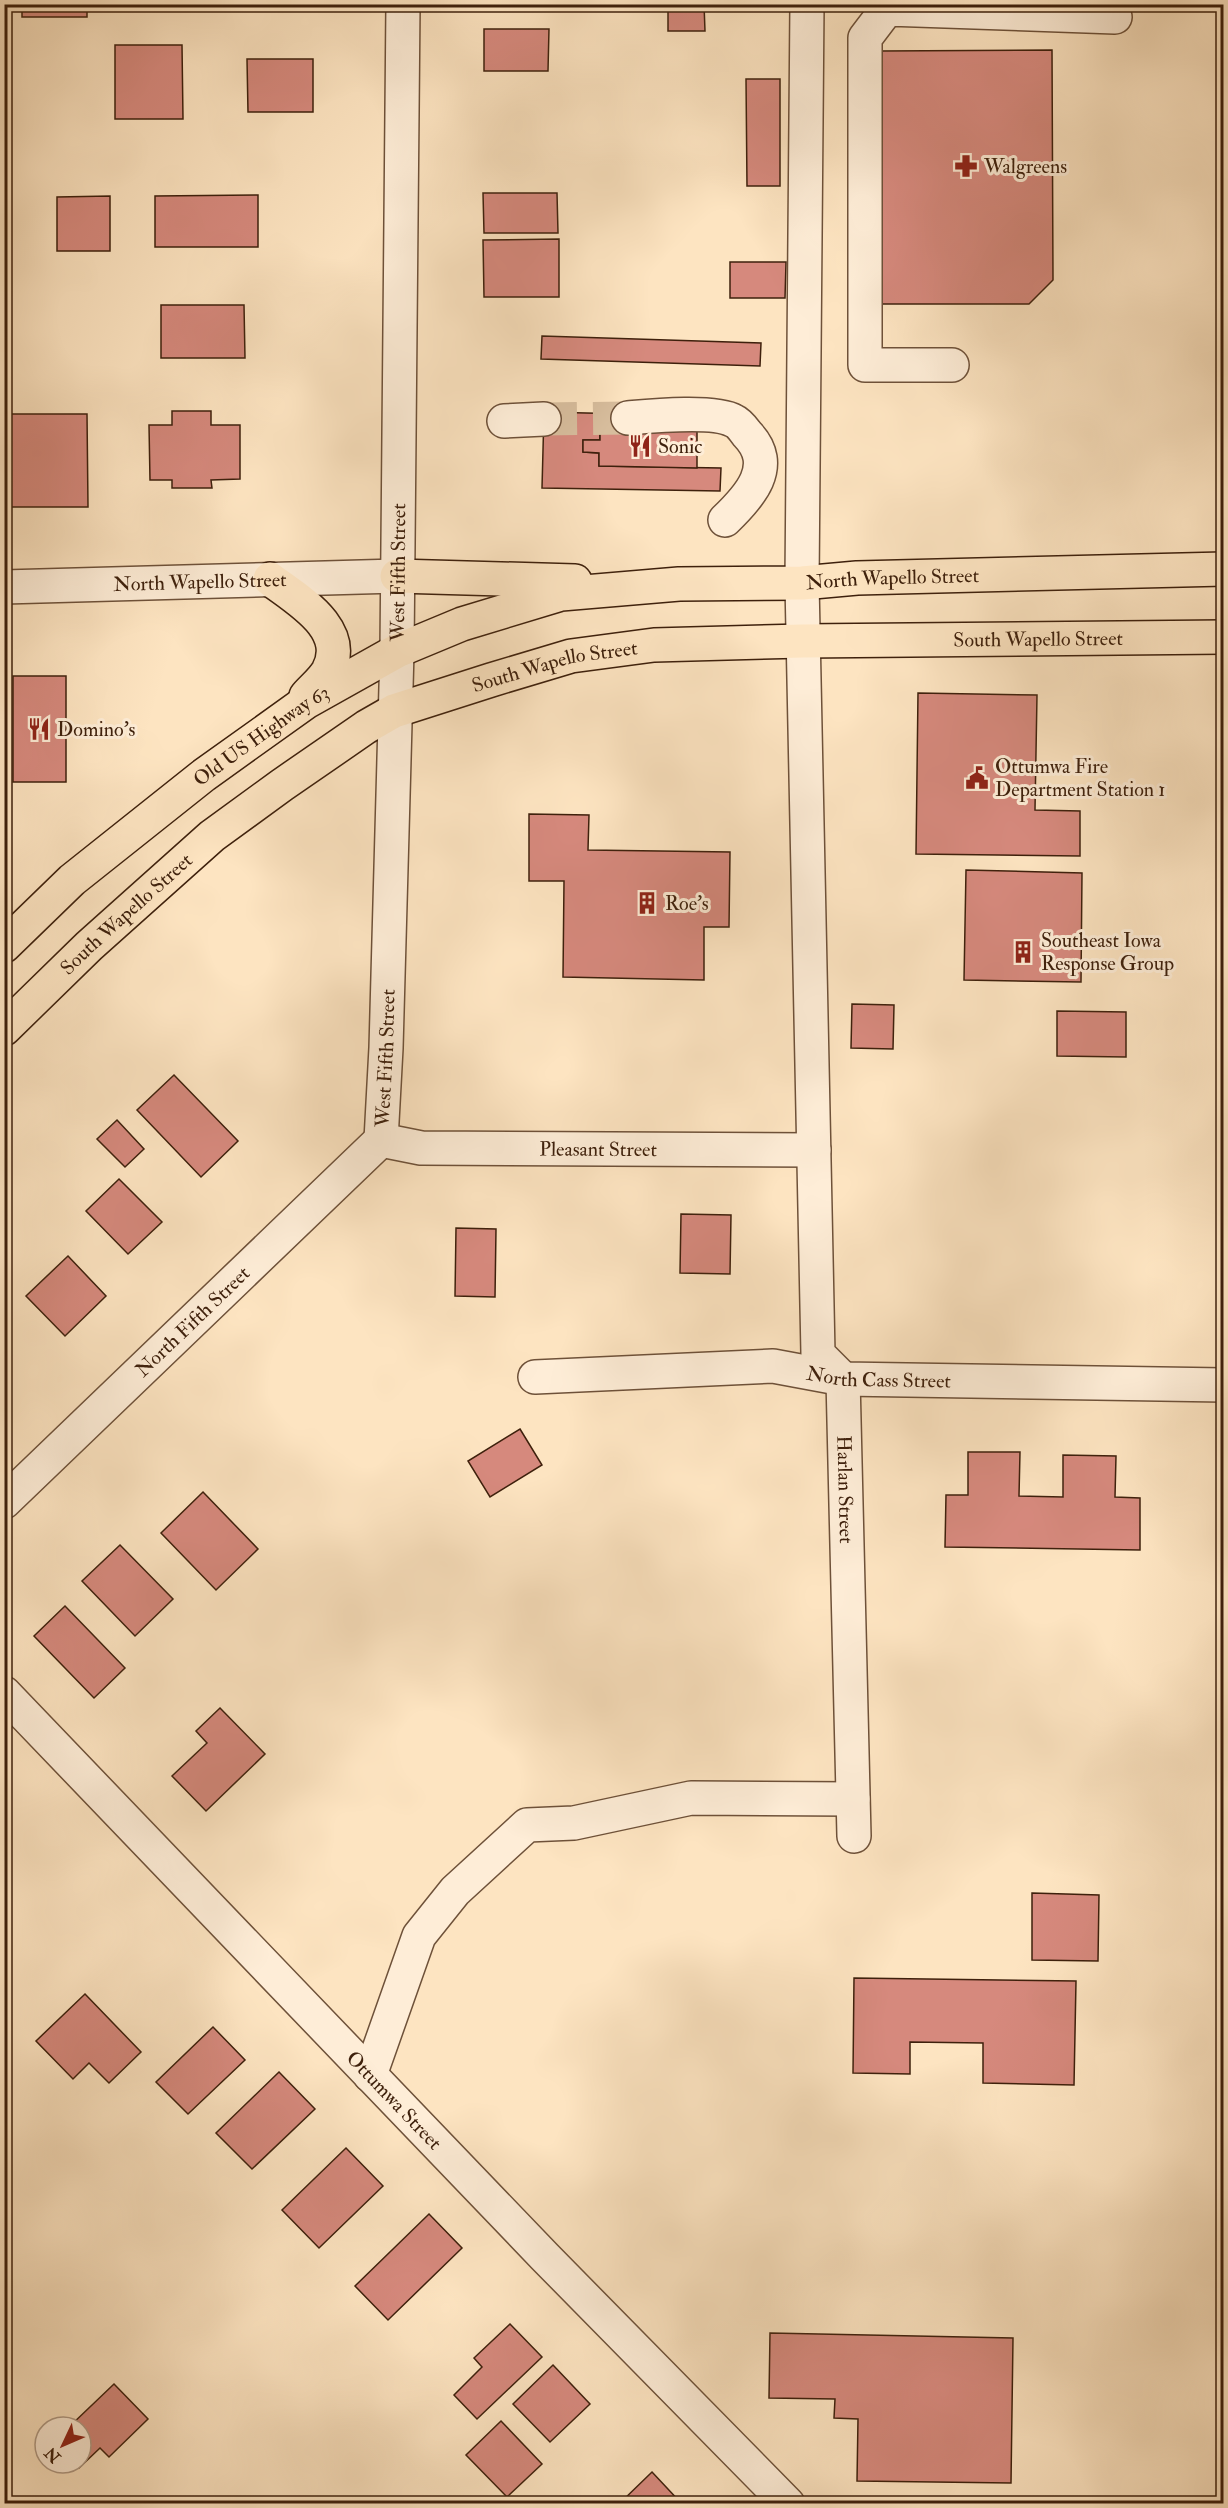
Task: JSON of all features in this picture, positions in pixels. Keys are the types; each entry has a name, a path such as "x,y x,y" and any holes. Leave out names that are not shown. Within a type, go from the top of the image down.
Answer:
{"highway":[{"name":"North Wapello Street","path":"561,594 679,584 802,583 857,578 1224,569"},
{"path":"397,576 679,584"},
{"path":"270,579 313,612 333,638 334,651 328,672 293,711"},
{"name":"Old US Highway 63","path":"4,946 72,880 204,775 293,711 397,651 462,624 561,594"},
{"name":"South Wapello Street","path":"4,1029 90,946 212,836 366,727 394,711 571,656 654,645 803,641 1224,637"}],"street":[{"name":"West Fifth Street","path":"381,1140 386,1048 397,651 403,4"},
{"path":"807,4 802,583 818,1354 843,1379"},
{"path":"952,365 865,364 865,38 887,9 1115,17"},
{"path":"628,418 696,414 734,420 756,443 761,470 750,496 725,520"},
{"path":"504,421 544,419"},
{"name":"North Wapello Street","path":"4,587 397,576"},
{"name":"Pleasant Street","path":"381,1140 421,1148 814,1150"},
{"name":"North Fifth Street","path":"4,1502 381,1140"},
{"name":"North Cass Street","path":"536,1377 773,1366 843,1379 1224,1385"},
{"name":"Harlan Street","path":"843,1379 854,1836"},
{"name":"Ottumwa Street","path":"4,1693 553,2266 788,2504"},
{"path":"370,2075 419,1936 455,1891 527,1825 574,1823 691,1798 853,1799"},
{"path":"691,2399 795,2504"}],"building":[{"path":"22,4 87,4 87,17 22,17"},
{"path":"668,4 704,4 705,31 668,31"},
{"path":"484,29 549,29 548,71 484,71"},
{"path":"115,45 182,45 183,119 115,119"},
{"name":"Walgreens","path":"1052,50 1053,280 1029,304 881,304 880,51"},
{"path":"247,59 313,59 313,112 248,112"},
{"path":"746,79 780,79 780,186 747,186"},
{"path":"483,193 557,193 558,233 484,233"},
{"path":"258,195 258,247 155,247 155,196"},
{"path":"110,196 110,251 57,251 57,197"},
{"path":"559,239 559,297 484,297 483,240"},
{"path":"730,262 786,262 785,298 730,298"},
{"path":"161,305 244,305 245,358 161,358"},
{"path":"542,336 761,343 760,366 541,359"},
{"path":"172,411 211,411 211,425 240,425 240,479 211,480 212,488 172,488 172,480 150,480 149,425 172,425"},
{"path":"544,412 628,414 628,427 600,426 600,440 583,440 583,452 599,453 599,466 721,468 720,491 542,488"},
{"path":"7,414 87,414 88,507 8,507"},
{"name":"Sonic","path":"600,426 697,428 697,468 599,466 599,453 583,452 583,440 600,440"},
{"name":"Domino's","path":"13,676 66,676 66,782 13,782"},
{"name":"Ottumwa Fire Department Station 1","path":"918,693 1037,695 1035,810 1080,811 1080,856 916,854"},
{"name":"Roe's","path":"529,814 589,815 588,850 730,852 729,927 704,927 704,980 563,977 564,881 529,881"},
{"name":"Southeast Iowa Response Group","path":"966,870 1082,873 1081,982 964,980"},
{"path":"852,1004 894,1005 893,1049 851,1048"},
{"path":"1057,1011 1126,1012 1126,1057 1057,1056"},
{"path":"174,1075 238,1141 201,1177 137,1110"},
{"path":"117,1120 144,1149 125,1167 97,1139"},
{"path":"119,1179 162,1222 128,1254 86,1211"},
{"path":"681,1214 731,1215 730,1274 680,1273"},
{"path":"456,1228 496,1229 495,1297 455,1296"},
{"path":"68,1256 106,1296 65,1336 26,1296"},
{"path":"520,1429 542,1465 490,1497 468,1461"},
{"path":"968,1452 1020,1452 1019,1496 1063,1497 1063,1455 1116,1456 1115,1497 1140,1498 1140,1550 945,1547 946,1495 968,1495"},
{"path":"203,1492 258,1549 216,1590 161,1533"},
{"path":"120,1545 173,1599 135,1636 82,1581"},
{"path":"65,1606 125,1668 94,1698 34,1636"},
{"path":"220,1708 265,1754 206,1811 172,1776 207,1743 196,1731"},
{"path":"1032,1893 1099,1895 1098,1961 1032,1960"},
{"path":"854,1978 1076,1981 1074,2085 983,2083 983,2043 910,2042 910,2074 853,2073"},
{"path":"85,1994 141,2052 109,2083 89,2063 73,2079 36,2041"},
{"path":"213,2027 245,2060 188,2114 156,2082"},
{"path":"279,2072 315,2109 252,2169 216,2133"},
{"path":"346,2148 383,2186 319,2248 282,2210"},
{"path":"429,2214 462,2248 388,2320 355,2286"},
{"path":"510,2324 542,2357 477,2419 454,2395 482,2367 474,2358"},
{"path":"770,2333 1013,2338 1011,2483 857,2481 858,2419 834,2418 835,2399 769,2398"},
{"path":"553,2365 590,2404 550,2442 513,2404"},
{"path":"114,2384 148,2419 109,2457 100,2448 93,2455 93,2415 82,2415"},
{"path":"501,2421 542,2464 507,2497 466,2455"},
{"path":"652,2472 682,2504 619,2504"}],"tunnel":[{"path":"544,419 628,418"}],"place":[{"name":"Walgreens","path":"966,166"},
{"name":"Sonic","path":"640,446"},
{"name":"Domino's","path":"39,729"},
{"name":"Ottumwa Fire Department Station 1","path":"977,778"},
{"name":"Roe's","path":"647,903"},
{"name":"Southeast Iowa Response Group","path":"1023,952"}]}
